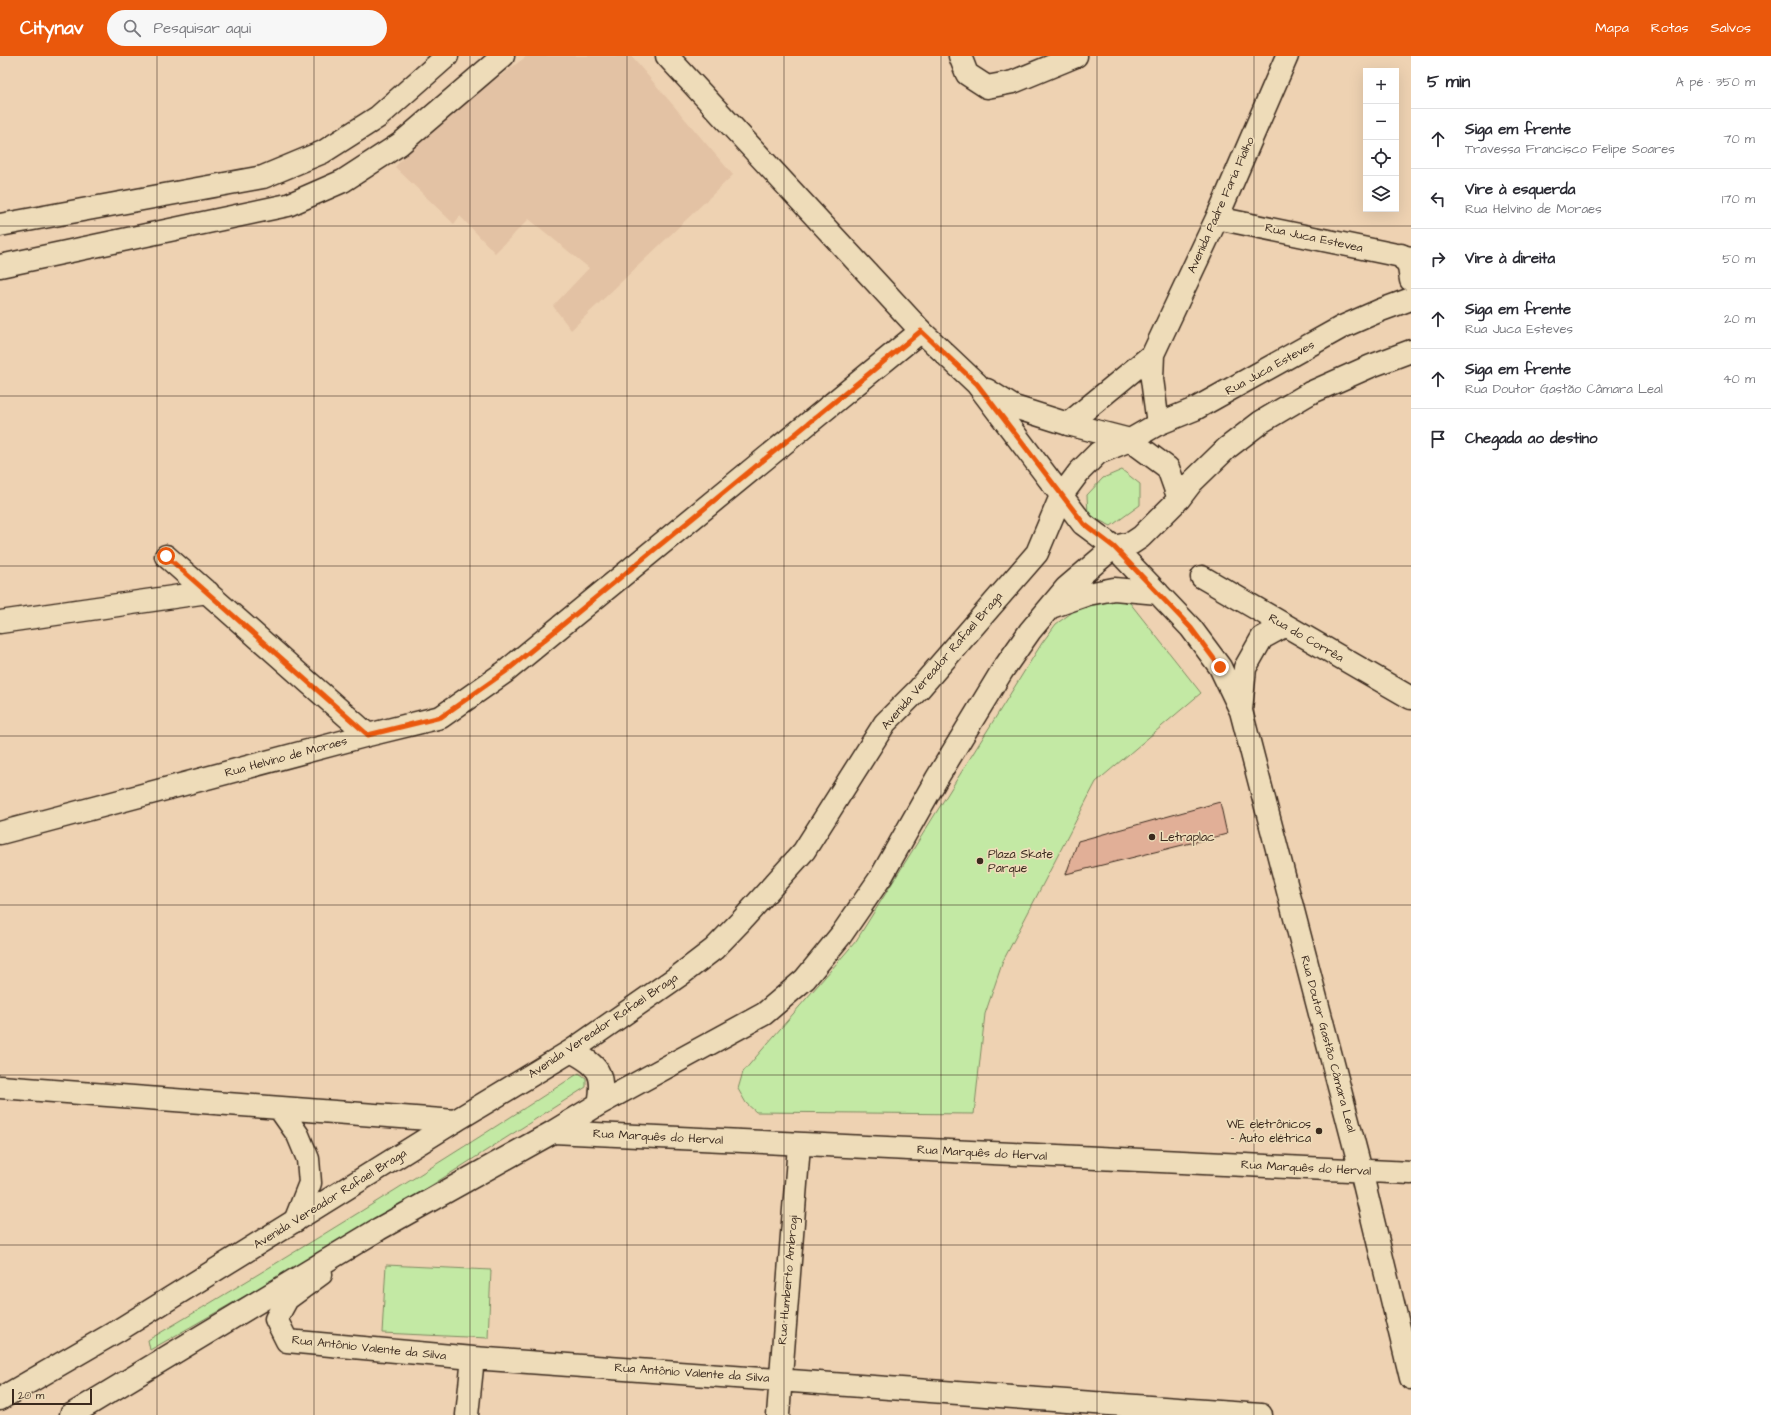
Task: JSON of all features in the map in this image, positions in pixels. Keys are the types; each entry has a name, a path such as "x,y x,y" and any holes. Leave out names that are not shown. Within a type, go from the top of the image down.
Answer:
{"main road":[{"path":"0,225 264,178 323,152 378,117 447,56"},
{"path":"0,266 288,205 343,181 400,144 503,56"},
{"path":"667,56 921,331 977,384 1061,496 1084,524 1114,547"},
{"path":"960,56 967,74 987,87 1013,82 1076,56"},
{"name":"Avenida Padre Faria Fialho","path":"1158,424 1152,379 1153,354 1217,218 1287,56"},
{"name":"Rua Juca Estevea","path":"1217,218 1406,257"},
{"path":"1406,257 1411,282 1406,301"},
{"name":"Rua Juca Esteves","path":"1061,496 1078,472 1098,453 1130,440 1158,424 1195,409 1342,328 1381,310 1406,301"},
{"name":"Rua Helvino de Moraes","path":"0,833 441,717 505,672 921,331"},
{"path":"70,1415 380,1229 553,1132 599,1104 764,1014 805,979 841,934 881,877 937,778 1002,671 1030,631 1066,588 1114,547 1132,543 1141,537 1178,499 1192,482 1227,448 1261,422 1310,394 1371,366 1411,351"},
{"name":"Avenida Padre Faria Fialho","path":"1068,424 1153,354"},
{"path":"977,384 1014,407 1068,424 1130,440 1168,468 1178,499"},
{"name":"Avenida Vereador Rafael Braga","path":"0,1399 119,1330 455,1121 571,1051 680,975 714,949 804,851 885,724 919,689 1037,553 1061,496"},
{"name":"Rua Doutor Gastão Câmara Leal","path":"1114,547 1191,628 1220,667 1241,711 1361,1171 1411,1378"},
{"path":"166,556 368,735"},
{"name":"Rua do Corrêa","path":"1202,577 1284,626 1411,698"},
{"path":"1050,608 1088,594 1114,590 1158,593"},
{"path":"0,622 208,592"},
{"name":"Rua Doutor Gastão Câmara Leal","path":"1241,711 1245,668 1262,638 1284,626"},
{"path":"571,1051 587,1060 599,1073 602,1087 599,1104"},
{"path":"0,1087 455,1121"},
{"path":"279,1108 298,1135 308,1159 310,1183 295,1221"},
{"name":"Rua Marquês do Herval","path":"553,1132 799,1145 1411,1173"},
{"name":"Rua Humberto Ambrogi","path":"778,1415 799,1145"},
{"name":"Rua Antônio Valente da Silva","path":"380,1229 287,1299 276,1319 287,1341 473,1358 780,1379 1261,1415"},
{"path":"470,1412 473,1358"}],"shaded area":[{"path":"527,56 631,56 733,175 571,330 553,306 589,268 529,219 495,253 460,216 454,224 395,167 430,128"}],"green space":[{"path":"1122,470 1140,484 1140,505 1111,526 1088,515 1087,495 1103,478"},
{"name":"Plaza Skate Parque","path":"1105,597 1130,603 1201,693 1096,782 1003,961 985,1014 974,1114 756,1112 746,1103 738,1089 743,1072 856,941 1042,643 1056,624 1081,606"},
{"path":"579,1073 586,1078 586,1087 366,1227 150,1350 148,1340 365,1209"},
{"path":"386,1265 491,1270 488,1338 382,1333"}],"building":[{"name":"Letraplac","path":"1220,802 1227,834 1066,874 1078,841"}],"place":[{"name":"Letraplac","path":"1152,837"},
{"name":"Plaza Skate Parque","path":"980,861"},
{"name":"WE eletrônicos - Auto elétrica","path":"1319,1131"}],"route":[{"path":"166,556 368,735 441,717 505,672 921,331 977,384 1061,496 1084,524 1114,547 1191,628 1220,667"}]}
